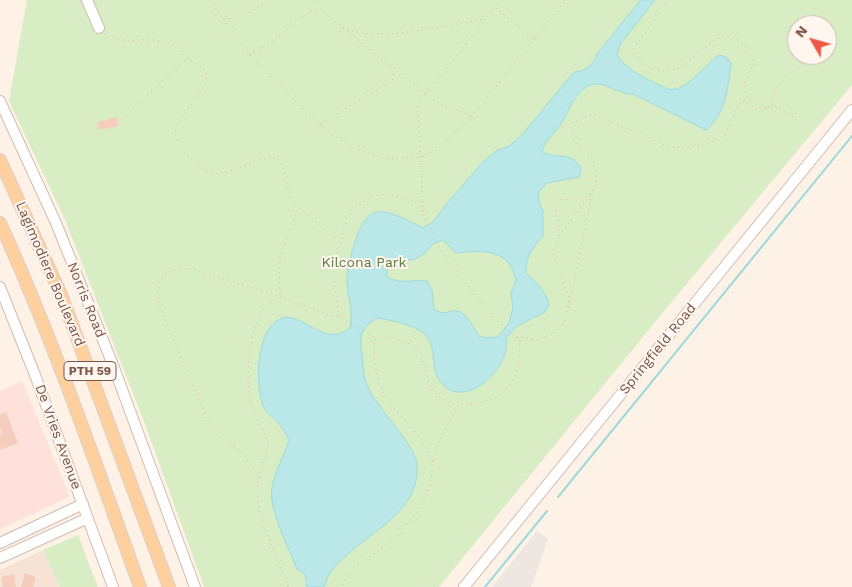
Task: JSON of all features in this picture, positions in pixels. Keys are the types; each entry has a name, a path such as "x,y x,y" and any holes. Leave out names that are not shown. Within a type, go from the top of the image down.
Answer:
{"main road":[{"name":"Lagimodiere Boulevard","path":"0,160 62,297 169,587"},
{"name":"Lagimodiere Boulevard","path":"0,223 50,343 140,587"}],"street":[{"path":"87,0 99,28"},
{"name":"Norris Road","path":"0,101 59,232 112,366 195,587"},
{"name":"Springfield Road","path":"464,587 852,110"},
{"name":"De Vries Avenue","path":"0,287 35,375 113,587"},
{"path":"0,543 83,504"},
{"path":"0,558 88,518"}],"path":[{"path":"210,0 250,55 320,124 355,148 385,159 420,157 437,150 471,117 566,0"},
{"path":"223,19 239,18 271,0"},
{"path":"314,0 320,8 342,27 424,93 442,105 471,117"},
{"path":"259,478 242,453 205,415 157,296 158,285 164,276 173,269 183,267 196,270 288,299 330,316 338,314 376,338 393,337 417,347 433,392 441,399 458,405 492,400 507,389 515,374 520,357 520,340 498,322 445,258 424,218 420,157 418,104 424,93 439,79 500,0"},
{"path":"567,315 569,298 553,256 559,236 592,193 596,186 598,175 592,158 576,144 572,137 576,120 593,114 622,127 642,133 661,144 672,147 687,147 710,143 724,136 739,103 747,98 744,84 754,63 750,52 741,42 730,37 722,36 683,67 668,70 650,68 634,53 634,48 654,21 658,10 670,0"},
{"path":"495,7 524,32 535,38"},
{"path":"250,55 274,41 309,12 320,8"},
{"path":"342,27 380,34 402,33 485,18"},
{"path":"99,28 105,35 121,40 161,40 169,43 202,68 206,79 204,85 176,126 174,136 179,145 201,168 208,173 214,174 226,173 260,160 276,159 280,161 289,195 299,207 329,234 340,241"},
{"path":"122,119 189,59"},
{"path":"768,107 777,87 800,65"},
{"path":"320,124 392,81 396,70"},
{"path":"743,101 759,110 776,106 797,120"},
{"path":"559,236 554,206 558,200 564,198 579,200 592,193"},
{"path":"517,337 538,340 554,334 562,327 567,315 592,193"},
{"path":"338,314 333,278 340,241 347,218 353,209 373,196 386,194 415,202 423,213"},
{"path":"280,297 279,264 282,250 299,207"},
{"path":"280,297 269,303 258,319 250,354 248,383 254,415 268,443 259,478 258,498 268,535 282,567 288,587"},
{"path":"376,338 374,356 377,377 383,395 392,408 424,441 432,462"},
{"path":"342,587 351,569 391,542 407,526 419,509 429,489 432,462 442,435 458,405"}],"shaded area":[{"path":"22,381 70,497 0,529 0,391"},
{"path":"537,531 548,539 531,587 492,587"},
{"path":"43,550 60,587 0,587 0,570"}],"green space":[{"name":"Kilcona Park","path":"27,0 852,0 852,85 660,316 439,587 204,587 143,419 65,220 9,101"},
{"path":"78,535 98,587 60,587 43,550"}],"water":[{"path":"641,0 655,0 621,43 617,54 619,58 643,77 668,89 674,89 688,83 719,55 726,57 731,63 727,91 722,108 713,124 706,130 633,94 603,85 589,85 579,94 561,124 545,144 542,152 568,157 577,162 581,168 579,177 547,183 538,193 543,211 543,236 530,253 526,273 543,291 549,305 545,312 517,326 506,338 506,349 502,362 496,371 480,386 461,392 451,390 442,384 436,373 429,339 420,331 402,323 378,318 367,325 361,338 363,370 366,381 378,404 410,447 415,457 417,465 415,483 409,499 398,513 341,560 329,575 324,587 307,587 305,575 297,569 273,506 273,481 289,440 281,426 263,406 260,392 259,367 263,341 276,321 286,317 298,320 324,333 336,334 350,328 351,317 347,273 354,245 366,220 372,214 380,212 399,216 423,228 433,222 483,162 496,151 509,146 521,136 574,72 582,71 588,67 594,61 597,54","holes":["443,240 456,253 477,251 492,253 505,260 512,268 516,280 511,293 513,308 509,323 498,337 488,338 479,336 461,312 444,313 434,309 432,290 427,281 397,281 387,277 389,266 397,259 413,260 424,254 432,245"]}],"building":[{"path":"117,117 119,126 99,130 97,122"},
{"path":"6,412 18,443 0,450 0,434 2,433 0,414"},
{"path":"25,573 36,577 33,587 21,587"},
{"path":"14,574 16,587 3,587 1,577"}],"waterway":[{"path":"558,497 852,136"},
{"path":"485,587 547,511"}]}
